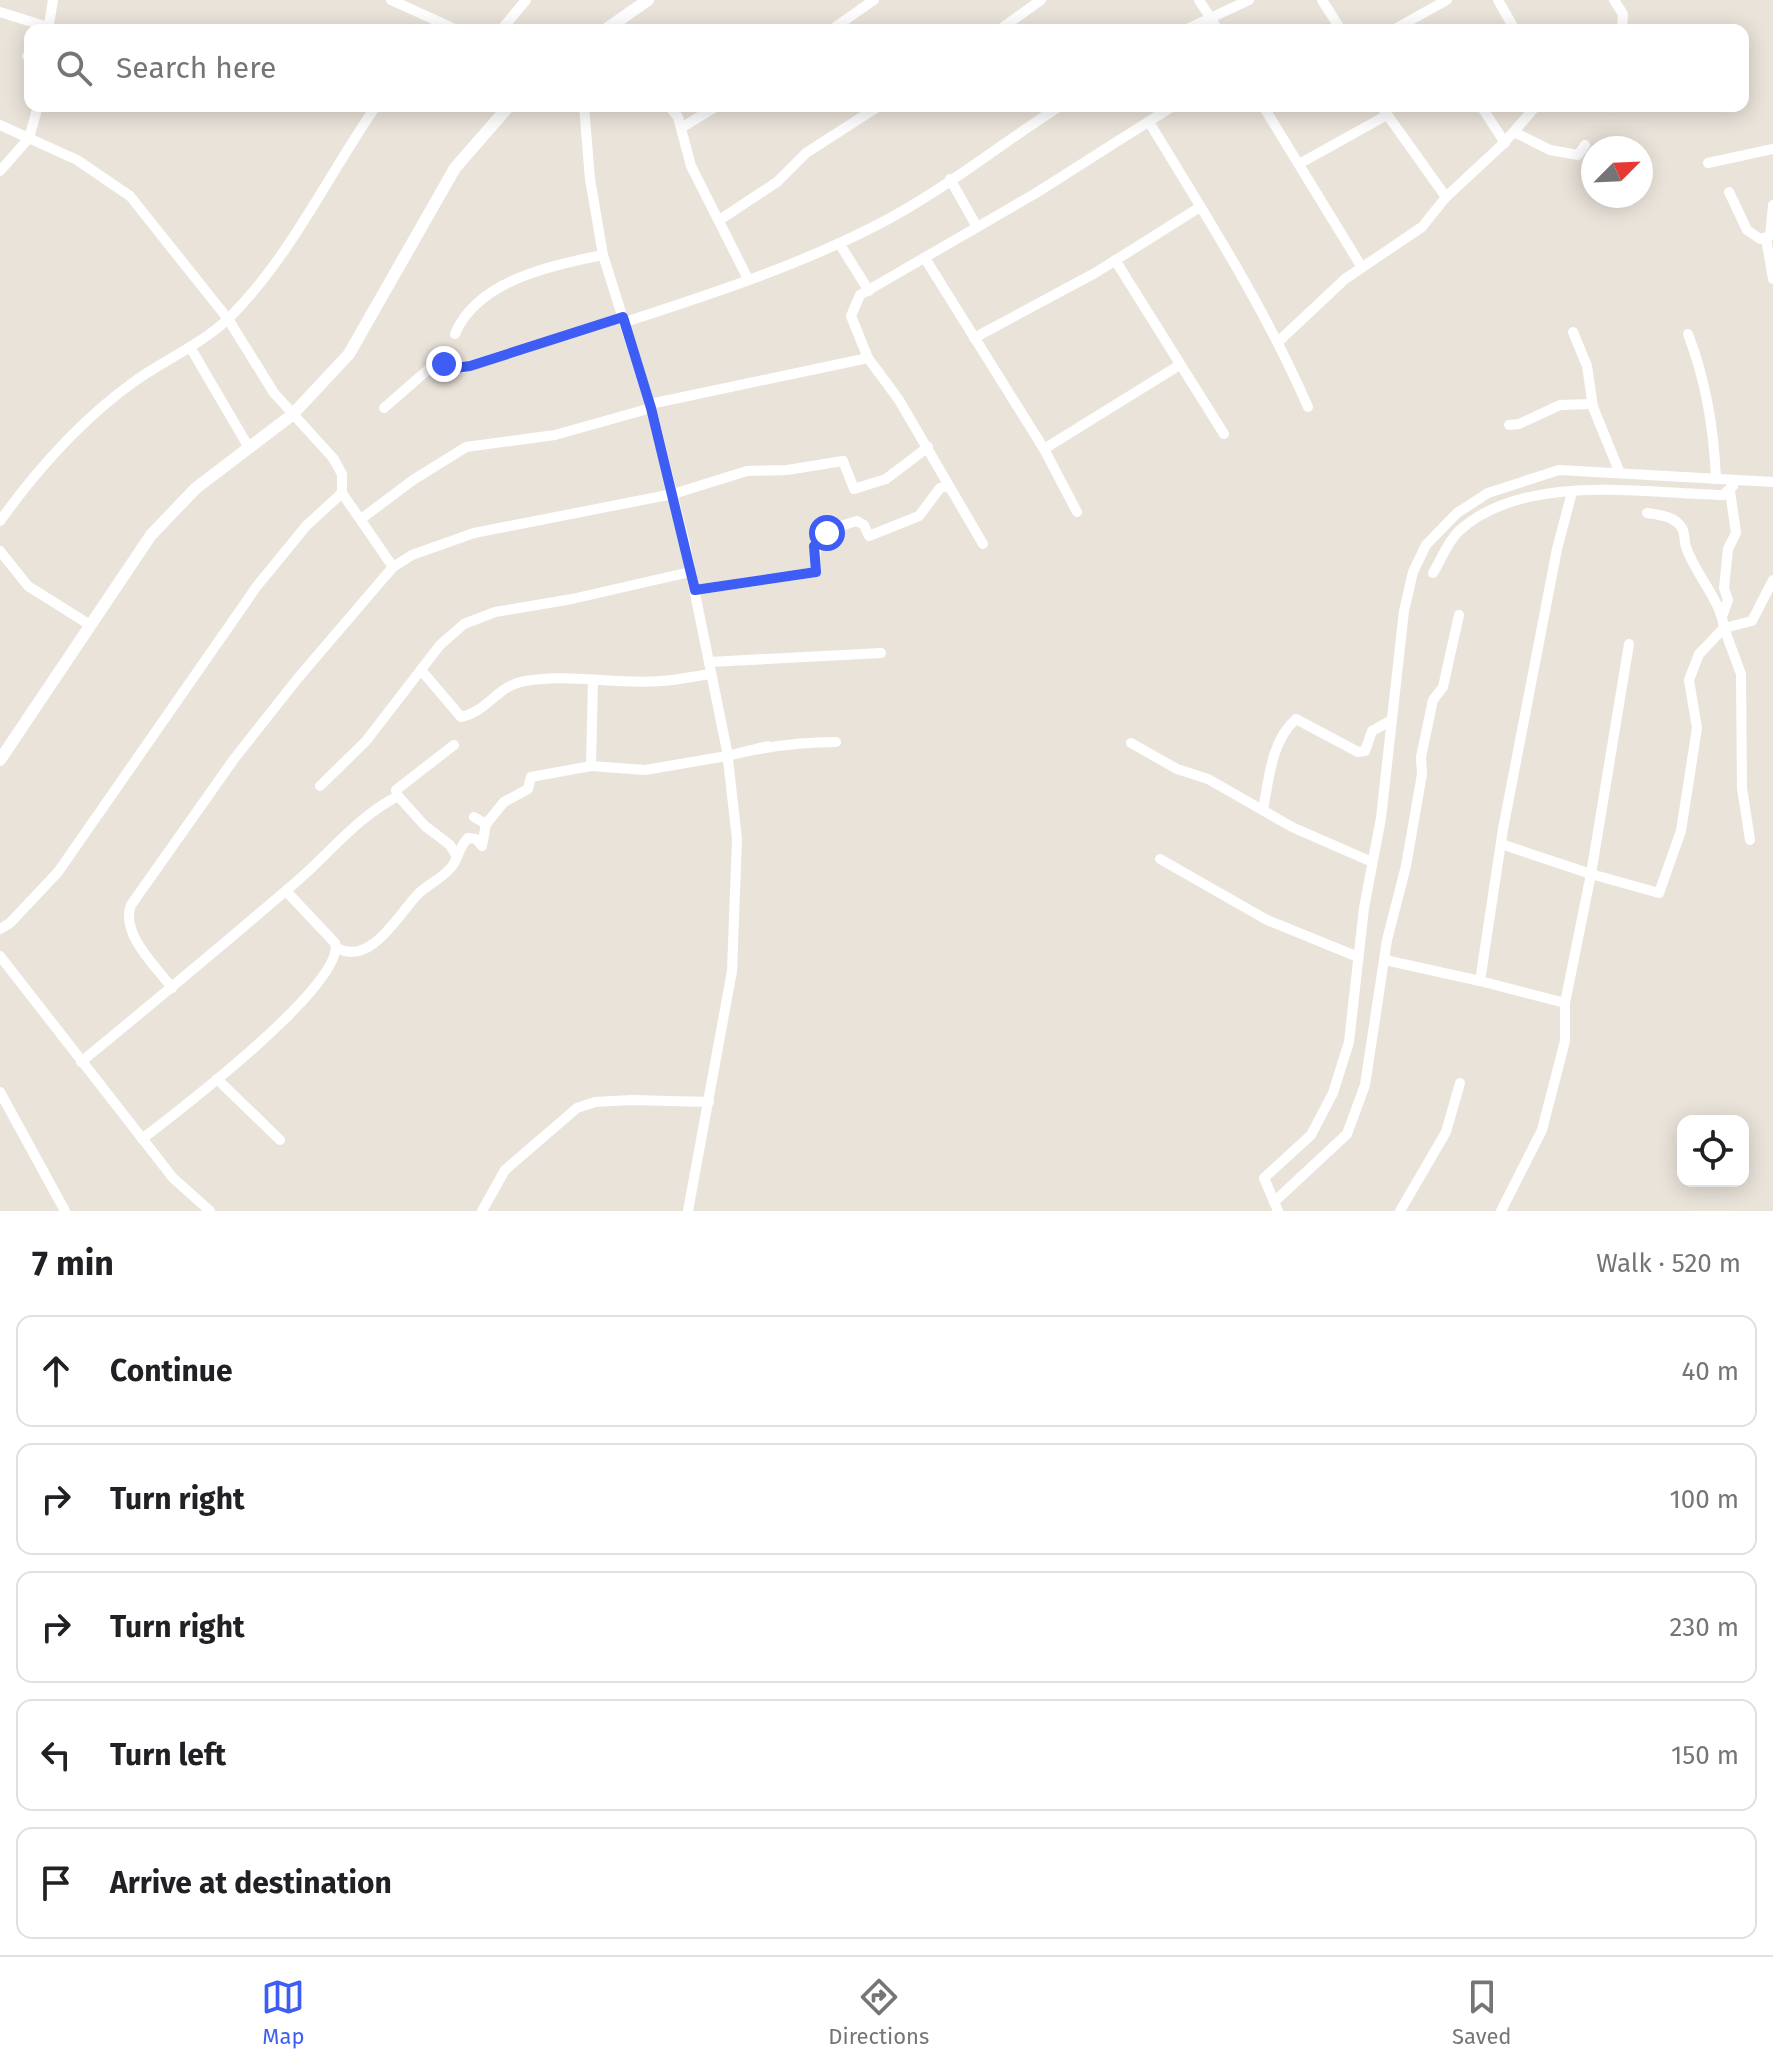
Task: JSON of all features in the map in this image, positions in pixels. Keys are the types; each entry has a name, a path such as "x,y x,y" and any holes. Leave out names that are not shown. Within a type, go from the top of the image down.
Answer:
{"street":[{"path":"49,24 53,0"},
{"path":"391,0 435,24"},
{"path":"506,24 526,0"},
{"path":"614,24 648,0"},
{"path":"840,24 874,0"},
{"path":"1007,24 1041,0"},
{"path":"1199,0 1215,24"},
{"path":"1198,24 1249,0"},
{"path":"1322,0 1337,24"},
{"path":"1407,24 1447,0"},
{"path":"1498,0 1512,24"},
{"path":"1614,0 1623,14 1622,24"},
{"path":"0,12 34,24"},
{"path":"0,171 29,138 36,112"},
{"path":"0,521 42,466 83,423 136,381 228,319 263,281 326,191 344,151 372,112"},
{"path":"0,760 151,535 173,511 248,446 292,415 363,336 455,168 504,112"},
{"path":"584,112 590,179 603,255 651,406 673,494 727,756 737,839 735,927 724,1030 688,1211"},
{"path":"672,112 681,128 691,166 721,219 748,279"},
{"path":"681,128 707,112"},
{"path":"721,219 777,182 806,153 870,112"},
{"path":"384,408 431,367 470,366 624,320 748,279 839,243 889,218 1051,112"},
{"path":"983,544 928,447 868,358 851,316 855,302 1164,112"},
{"path":"1267,112 1361,266"},
{"path":"1299,164 1382,112"},
{"path":"1385,112 1446,197"},
{"path":"1485,112 1505,143"},
{"path":"1279,341 1361,266 1414,234 1446,197 1505,143 1531,112"},
{"path":"1149,122 1237,262 1279,341 1308,407"},
{"path":"0,125 98,172 130,196 228,319 254,363 292,415 338,466 342,493 393,567"},
{"path":"1514,132 1565,155 1578,155 1581,151"},
{"path":"1708,163 1773,149"},
{"path":"950,179 977,227"},
{"path":"1729,192 1747,230 1760,239 1770,236 1773,205"},
{"path":"974,338 1115,260 1200,207"},
{"path":"1766,238 1773,279"},
{"path":"839,243 869,291"},
{"path":"455,334 462,315 491,293 550,267 603,255"},
{"path":"926,260 1044,449 1077,512"},
{"path":"1115,260 1178,366 1224,434"},
{"path":"1573,332 1587,366 1592,404 1619,471"},
{"path":"1688,334 1707,397 1716,479"},
{"path":"190,347 248,446"},
{"path":"361,519 413,480 466,447 555,435 651,406 868,358"},
{"path":"1044,449 1178,366"},
{"path":"1509,425 1519,424 1560,405 1592,404"},
{"path":"172,988 137,941 129,921 131,905 234,759 326,642 393,567 423,550 464,535 673,494 760,468 787,470 843,461 854,489 886,479 928,447"},
{"path":"1459,615 1443,687 1433,700 1406,866 1385,960 1373,1047 1347,1134 1276,1206 1264,1178 1311,1135 1333,1093 1349,1042 1358,957 1381,818 1404,611 1413,572 1422,551 1439,530 1488,493 1559,470 1580,474 1619,471 1640,476 1716,479 1730,486 1773,482"},
{"path":"695,590 816,572 814,546 818,538 857,521 864,525 869,536 919,516 940,488 948,486"},
{"path":"1433,573 1458,532 1493,508 1533,494 1723,495 1730,486"},
{"path":"1730,486 1736,533 1728,549 1724,588 1728,600 1723,614 1724,628 1741,674 1742,788 1750,840"},
{"path":"1480,981 1501,844 1557,549 1572,492"},
{"path":"0,929 45,888 257,586 306,526 342,493"},
{"path":"1647,513 1671,518 1683,529 1686,548 1723,614"},
{"path":"0,551 28,586 90,625"},
{"path":"320,786 366,741 455,630 478,617 690,572"},
{"path":"1501,844 1659,893 1681,831 1697,728 1689,680 1699,654 1724,628 1752,621 1773,580"},
{"path":"1501,1211 1542,1130 1565,1041 1565,1003 1591,874 1629,644"},
{"path":"421,670 461,717 477,712 505,688 522,681 661,682 710,668 881,653"},
{"path":"591,766 593,680"},
{"path":"1263,810 1276,750 1283,731 1296,719 1358,752 1365,751 1372,731 1392,720"},
{"path":"286,891 337,948 345,952 358,952 373,944 413,899 443,877 468,838 476,839 482,846 486,824 504,802 528,789 531,777 591,766 645,770 768,746 836,742"},
{"path":"1131,743 1177,769 1208,779 1263,810 1372,862"},
{"path":"454,745 396,790 425,826 450,845 456,855"},
{"path":"81,1062 286,891 349,829 398,796"},
{"path":"474,817 486,824"},
{"path":"1160,859 1267,920 1358,957"},
{"path":"142,1139 217,1079 307,997 336,958 337,948"},
{"path":"0,956 183,1189 210,1211"},
{"path":"1385,960 1565,1003"},
{"path":"217,1079 280,1140"},
{"path":"1400,1211 1446,1132 1460,1083"},
{"path":"0,1092 65,1211"},
{"path":"482,1211 505,1170 577,1108 595,1102 632,1100 709,1102"}],"route":[{"path":"444,364 463,368 623,317 651,408 695,590 816,572 814,546 818,538 827,533"}]}
